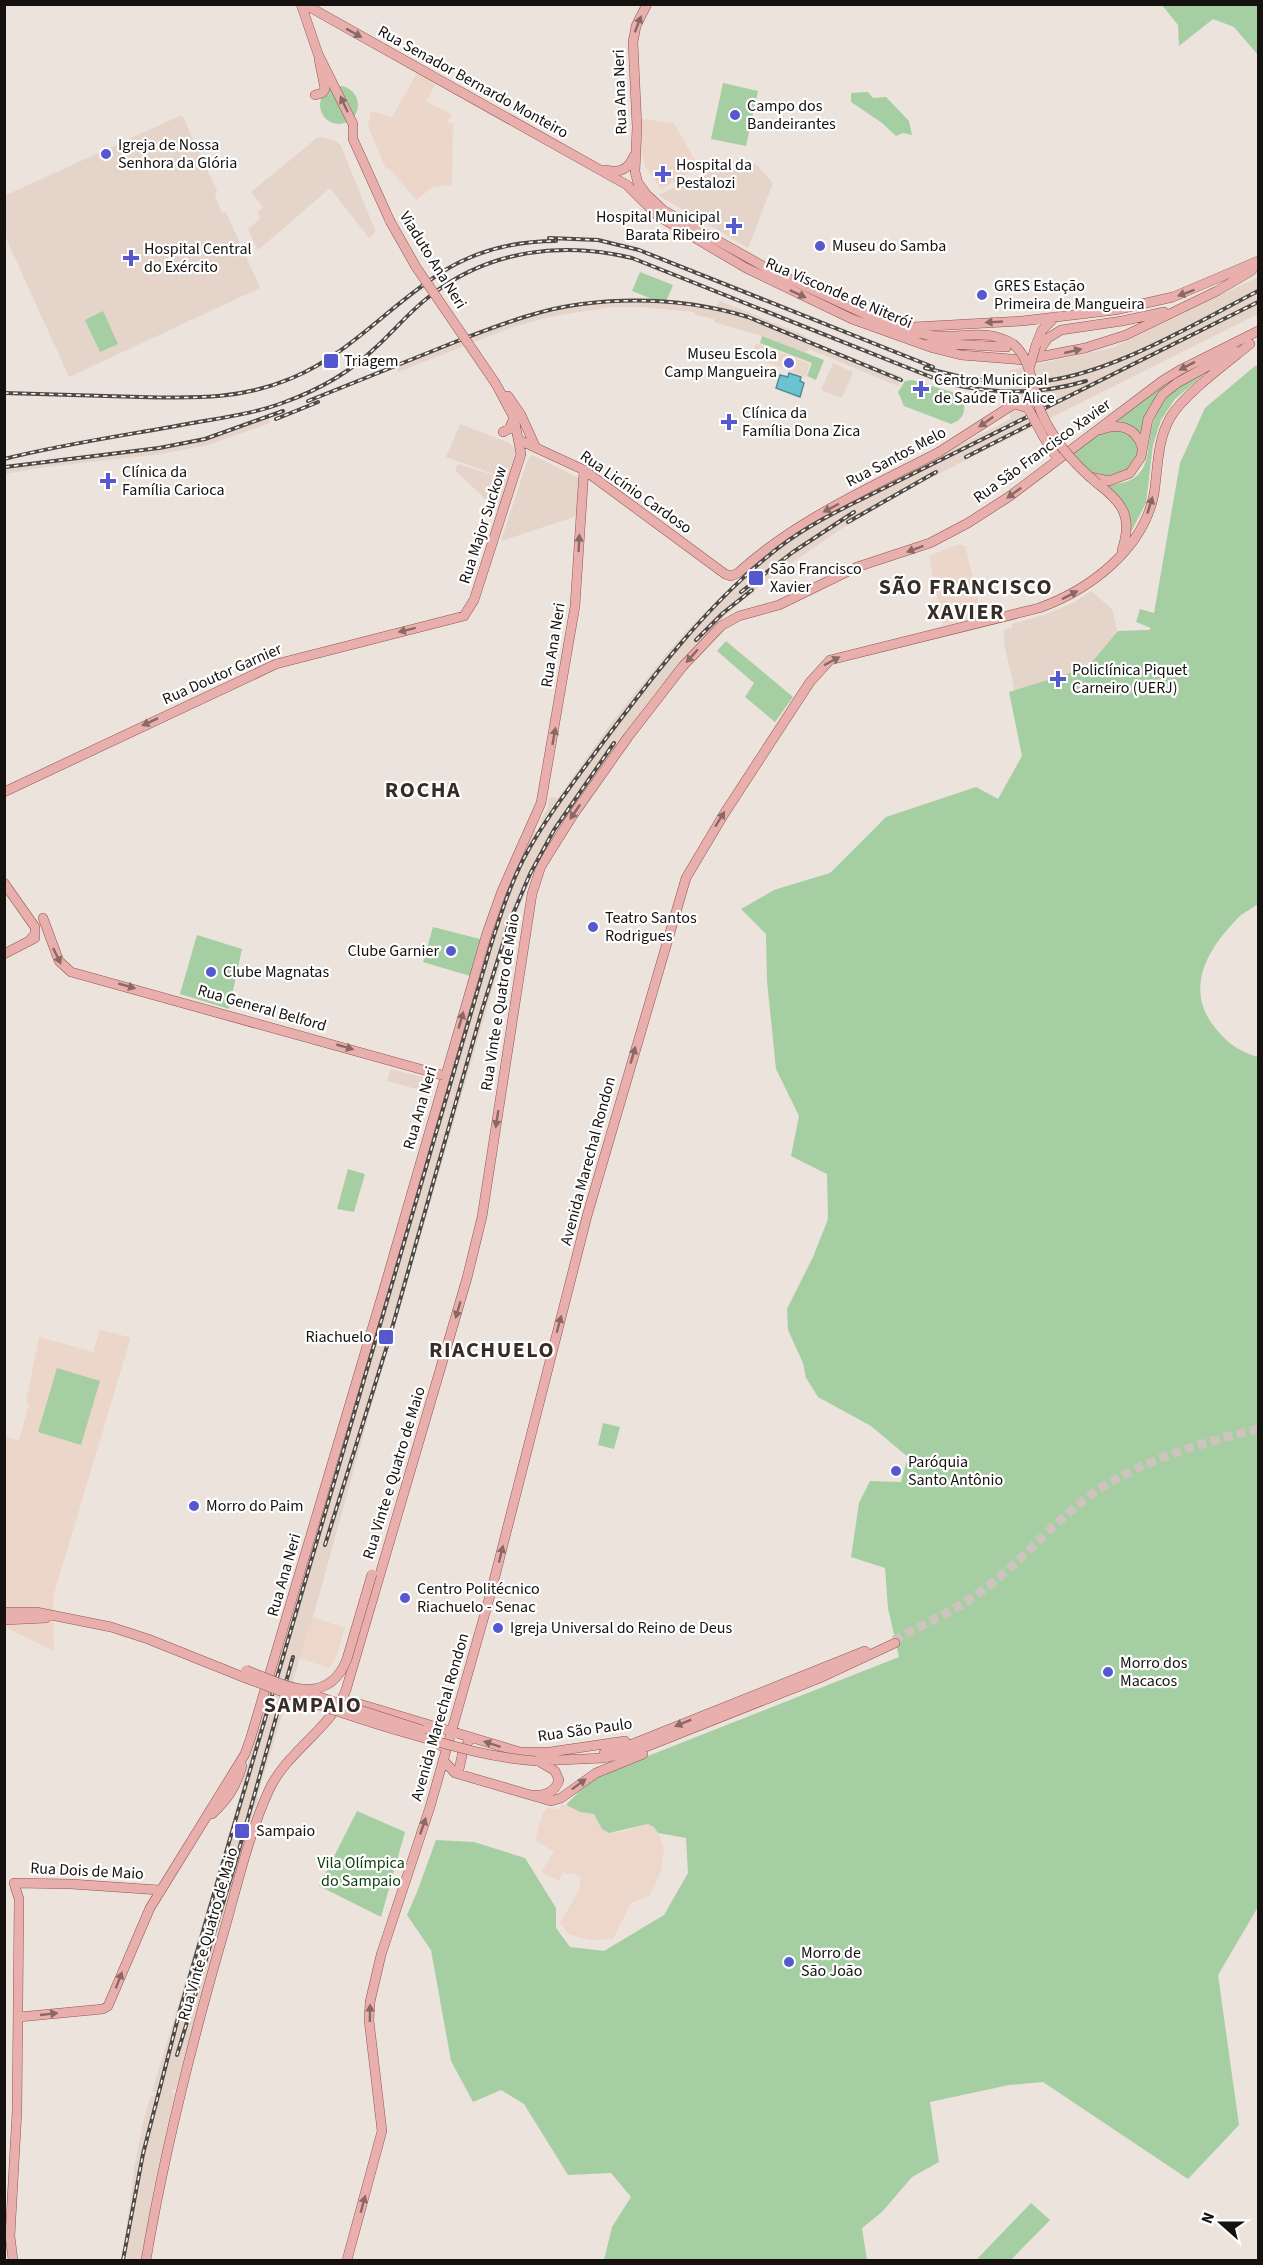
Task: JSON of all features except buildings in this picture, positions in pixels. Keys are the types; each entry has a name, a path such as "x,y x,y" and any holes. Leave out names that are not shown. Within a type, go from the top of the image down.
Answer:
{"main road":[{"path":"302,4 318,54 325,88 322,93 315,95"},
{"name":"Rua Senador Bernardo Monteiro","path":"302,4 596,167"},
{"name":"Rua Ana Neri","path":"636,144 633,42 636,26 647,4"},
{"name":"Viaduto Ana Neri","path":"318,54 353,124 354,139 390,221 416,267 498,386 514,418 519,440"},
{"path":"596,167 621,171 630,164 636,144"},
{"name":"Rua Visconde de Niterói","path":"636,144 635,172 638,183 655,204 750,259 761,271 852,319 912,341 961,355 1023,360 1085,348 1126,335 1217,291 1251,271 1258,262"},
{"name":"Rua Visconde de Niterói","path":"596,167 627,185 658,216 746,268 761,271 895,328 1055,317 1152,303 1193,290 1258,262"},
{"path":"746,268 750,259"},
{"path":"1212,281 1217,291"},
{"path":"1028,376 1035,357 1048,338 1061,330 1155,314 1186,305"},
{"path":"1028,376 1042,330 1055,317"},
{"path":"895,328 940,336 987,334 1004,339 1018,348 1023,355 1040,416 1057,443 1077,466 1093,478 1102,481 1116,480 1135,469 1141,457 1148,419 1162,395 1177,383 1254,342"},
{"name":"Rua São Francisco Xavier","path":"735,618 779,605 857,567 930,543 968,523 1010,496 1136,400 1180,370 1258,331"},
{"path":"912,341 1007,347 1018,355 1041,412 1057,441 1082,471 1116,499 1122,507 1127,523 1126,540 1120,555"},
{"name":"Avenida Marechal Rondon","path":"346,2260 382,2131 370,2026 370,2002 381,1955 452,1731 494,1584 587,1216 665,945 690,869 810,682 830,660 1046,606 1081,589 1120,555 1147,516 1153,496 1161,442 1175,410 1185,398 1254,342"},
{"name":"Viaduto Ana Neri","path":"498,386 508,395 521,415 536,448"},
{"name":"Rua Santos Melo","path":"731,576 788,534 822,513 939,452 1014,404 1028,408 1058,459"},
{"path":"503,432 509,429 514,418"},
{"path":"1092,433 1111,426 1123,427 1137,436 1142,449"},
{"name":"Rua Licínio Cardoso","path":"519,440 584,470 725,574 731,576"},
{"name":"Rua Major Suckow","path":"464,616 471,608 478,590 521,454 519,440"},
{"path":"521,454 536,448"},
{"name":"Rua Ana Neri","path":"19,2017 105,2008 111,2000 137,1934 159,1890 205,1819 231,1795 238,1781 489,925 541,803 573,620 584,470"},
{"name":"Rua Doutor Garnier","path":"4,792 276,664 464,616"},
{"name":"Rua Vinte e Quatro de Maio","path":"146,2260 157,2196 182,2086 218,1952 259,1816 269,1789 279,1772 330,1718 343,1699 467,1278 482,1217 532,894 537,875 573,815 651,707 699,648 721,626 735,618"},
{"path":"4,883 35,927 35,934 29,941"},
{"path":"4,954 41,936 49,936 43,918"},
{"name":"Rua General Belford","path":"49,936 59,961 70,972 445,1076"},
{"path":"301,1691 326,1685 341,1672 372,1574 380,1556 386,1552"},
{"path":"4,1612 26,1611 95,1623 148,1639 204,1661 422,1730 438,1740 443,1759 457,1774"},
{"path":"4,1620 61,1617"},
{"path":"245,1673 323,1708 434,1741 490,1755 537,1761 585,1759 623,1754 680,1735 822,1677 895,1642 635,1743 585,1759"},
{"name":"Rua São Paulo","path":"343,1699 510,1750 536,1753 605,1745 659,1733"},
{"name":"Rua São Paulo","path":"457,1774 545,1801 556,1800 596,1773 654,1750 680,1735"},
{"path":"435,1786 457,1774 463,1751 471,1737"},
{"path":"526,1795 547,1794 557,1786 559,1780 555,1771 537,1761"},
{"name":"Rua Dois de Maio","path":"19,2017 19,1899 14,1883 159,1890"},
{"path":"13,2260 10,2236 19,2017"}],"shaded area":[{"path":"417,73 436,84 426,101 452,115 447,123 453,123 452,185 433,187 416,200 389,168 386,169 368,126 371,111 392,117"},
{"name":"Hospital Central do Exército","path":"182,115 217,191 215,197 222,213 226,212 260,288 69,377 5,236 4,196"},
{"path":"642,119 674,123 699,167 661,189 645,166 641,152"},
{"path":"323,137 336,141 341,146 375,230 374,234 369,238 330,188 258,250 248,229 261,218 257,213 263,207 251,192 317,138"},
{"name":"Hospital Municipal Barata Ribeiro","path":"756,164 773,183 748,248 658,195 720,167"},
{"path":"1258,277 1258,314 903,492 838,531 766,581 725,616 687,655 648,702 585,789 582,790 551,838 533,872 509,932 370,1411 315,1610 257,1796 259,1797 253,1808 176,2089 172,2090 175,2092 153,2193 142,2260 122,2260 135,2165 144,2119 151,2096 156,2095 156,2092 152,2092 244,1787 242,1782 356,1403 488,942 520,861 534,831 537,832 542,823 540,821 547,809 549,797 558,798 611,723 667,653 697,620 766,554 826,514 1010,419 1010,370 1112,348"},
{"path":"625,299 717,306 720,301 804,335 810,341 902,377 898,386 809,349 805,353 762,336 714,322 714,319 696,315 694,312 640,307 612,307 549,317 510,328 398,372 395,365 493,325 537,311 562,304"},
{"path":"756,343 810,364 805,377 751,355"},
{"path":"833,363 853,372 842,398 821,390"},
{"path":"267,415 270,423 208,445 161,454 5,474 5,465 162,446 205,437"},
{"path":"460,424 509,443 519,453 511,480 446,457"},
{"path":"532,455 581,479 577,516 501,541 527,462"},
{"path":"458,464 512,481 500,513 455,470"},
{"path":"959,544 965,546 982,617 943,626 929,556"},
{"name":"Policlínica Piquet Carneiro (UERJ)","path":"1091,591 1112,609 1123,654 1108,697 1017,701 1004,643 1004,629 1012,628 1012,624 1044,615 1073,603"},
{"path":"391,1069 434,1080 431,1093 387,1081"},
{"path":"100,1330 129,1337 130,1340 53,1597 54,1651 5,1627 4,1436 19,1440 29,1404 26,1402 39,1337 93,1352"},
{"path":"312,1617 345,1628 335,1660 329,1668 299,1658"},
{"path":"562,1804 580,1812 594,1814 602,1829 609,1833 622,1832 648,1824 655,1827 658,1833 664,1849 661,1870 650,1895 631,1903 613,1939 590,1940 568,1934 560,1923 579,1891 581,1877 563,1872 559,1881 541,1872 554,1852 535,1840 543,1813 547,1808 558,1810"}],"green space":[{"path":"1162,5 1258,5 1258,55 1234,27 1213,19 1179,46 1178,25"},
{"name":"Campo dos Bandeirantes","path":"723,83 758,91 746,146 711,139"},
{"path":"339,86 353,91 358,105 353,119 339,124 325,119 320,105 325,91"},
{"path":"868,92 873,98 886,97 909,121 912,135 903,133 896,136 882,123 851,102 851,93"},
{"path":"640,272 673,285 665,304 632,291"},
{"path":"103,311 118,344 100,352 85,320"},
{"path":"762,336 824,360 816,380 807,376 812,363 760,343"},
{"path":"1212,360 1173,382 1141,436 1129,425 1113,423 1163,386"},
{"path":"1255,366 1258,366 1258,904 1238,918 1215,945 1202,973 1200,987 1207,1016 1217,1030 1235,1047 1258,1057 1258,1907 1218,1975 1239,2125 1188,2179 1043,2082 1009,2085 930,2102 939,2162 912,2177 882,2212 862,2228 867,2260 604,2260 612,2227 631,2197 611,2173 568,2175 524,2104 501,2090 473,2102 451,2061 431,1950 407,1915 436,1840 474,1842 525,1858 556,1908 556,1928 570,1947 604,1951 664,1915 688,1873 686,1838 658,1833 648,1824 609,1833 602,1829 594,1814 580,1812 566,1805 592,1778 899,1657 888,1608 885,1568 851,1557 859,1503 870,1481 901,1482 908,1457 871,1426 818,1397 806,1378 803,1363 788,1330 787,1309 813,1257 828,1219 827,1174 791,1156 799,1116 776,1069 767,981 766,934 741,909 774,890 830,873 886,817 976,787 998,799 1022,756 1009,692 1087,668 1118,631 1149,630 1151,628 1136,622 1140,609 1154,613 1180,463 1205,408"},
{"path":"1208,371 1175,399 1161,420 1153,445 1146,503 1130,534 1129,520 1124,506 1105,485 1124,482 1136,476 1143,468 1155,417 1166,397 1177,388"},
{"path":"912,380 962,395 964,412 960,419 951,424 904,406 898,392 905,381"},
{"path":"1118,429 1132,435 1139,449 1132,468 1111,478 1090,474 1072,454 1100,434"},
{"path":"726,641 793,697 775,722 745,697 754,683 717,651"},
{"name":"Clube Garnier","path":"433,927 480,939 470,976 423,962"},
{"name":"Clube Magnatas","path":"197,935 242,949 229,1009 180,994"},
{"path":"348,1169 365,1174 354,1212 337,1209"},
{"path":"57,1368 100,1381 81,1445 38,1432"},
{"path":"603,1423 620,1427 614,1449 598,1445"},
{"name":"Vila Olímpica do Sampaio","path":"357,1811 405,1832 381,1917 319,1886"},
{"path":"1031,2203 1050,2220 1011,2260 981,2260 978,2258"}],"water":[{"path":"789,373 801,377 800,381 804,383 800,397 776,388 780,375 788,377"}],"tunnel":[{"path":"894,1640 981,1592 1078,1505 1109,1483 1145,1465 1182,1451 1258,1429"}],"railway":[{"path":"549,238 598,240 639,250 933,367"},
{"path":"4,393 180,398 236,394 273,385 292,378 334,355 408,296 459,262 499,248 556,241"},
{"path":"4,459 72,444 237,415 285,402 321,386 354,366 423,302 453,280 501,259 553,250 579,250 632,258 946,383 998,391 1034,391 1086,381"},
{"path":"1035,382 1063,378 1120,360 1258,291"},
{"path":"308,401 520,318 566,306 624,301 687,304 748,317 901,380"},
{"path":"123,2260 143,2154 180,2010 490,948 505,902 524,858 562,798 680,644 744,577 778,548 835,512 1258,302"},
{"path":"925,368 970,379 1014,383"},
{"path":"276,419 318,402"},
{"path":"5,467 159,448 205,439 283,411"},
{"path":"966,457 1035,422"},
{"path":"848,522 936,472"},
{"path":"741,592 793,552 854,512"},
{"path":"696,640 723,613 752,590"},
{"path":"325,1545 387,1346 482,1010 510,921 530,874 554,830 614,743"},
{"path":"177,2055 235,1864 293,1657"}],"place":[{"name":"Campo dos Bandeirantes","path":"735,115"},
{"name":"Igreja de Nossa Senhora da Glória","path":"106,154"},
{"name":"Hospital da Pestalozi","path":"663,174"},
{"name":"Hospital Municipal Barata Ribeiro","path":"734,226"},
{"name":"Museu do Samba","path":"820,246"},
{"name":"Hospital Central do Exército","path":"131,258"},
{"name":"GRES Estação Primeira de Mangueira","path":"982,295"},
{"name":"Triagem","path":"331,361"},
{"name":"Museu Escola Camp Mangueira","path":"789,363"},
{"name":"Centro Municipal de Saúde Tia Alice","path":"921,389"},
{"name":"Clínica da Família Dona Zica","path":"729,422"},
{"name":"Clínica da Família Carioca","path":"108,481"},
{"name":"São Francisco Xavier","path":"756,578"},
{"name":"Policlínica Piquet Carneiro (UERJ)","path":"1058,679"},
{"name":"Teatro Santos Rodrigues","path":"593,927"},
{"name":"Clube Garnier","path":"451,951"},
{"name":"Clube Magnatas","path":"211,972"},
{"name":"Riachuelo","path":"386,1337"},
{"name":"Paróquia Santo Antônio","path":"896,1471"},
{"name":"Morro do Paim","path":"194,1506"},
{"name":"Centro Politécnico Riachuelo - Senac","path":"405,1598"},
{"name":"Igreja Universal do Reino de Deus","path":"498,1628"},
{"name":"Morro dos Macacos","path":"1108,1672"},
{"name":"Sampaio","path":"242,1831"},
{"name":"Morro de São João","path":"789,1962"}],"district":[{"name":"SÃO FRANCISCO XAVIER","path":"966,600"},
{"name":"ROCHA","path":"423,790"},
{"name":"RIACHUELO","path":"492,1350"},
{"name":"SAMPAIO","path":"313,1705"}]}
